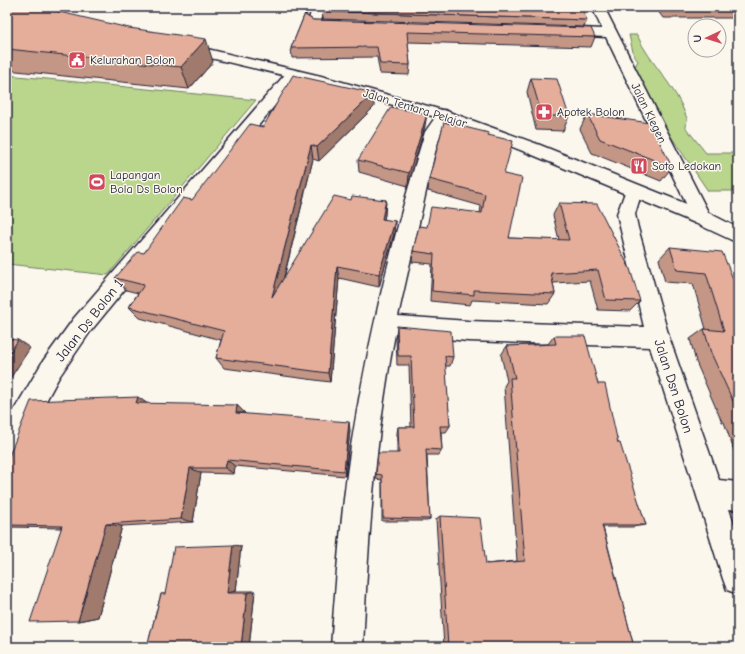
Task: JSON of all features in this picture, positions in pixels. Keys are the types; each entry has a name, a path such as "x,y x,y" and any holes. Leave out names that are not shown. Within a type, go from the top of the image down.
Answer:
{"street":[{"path":"313,38 314,24 318,7"},
{"name":"Jalan Klegen","path":"598,7 702,218"},
{"path":"314,24 352,25"},
{"path":"547,31 610,33"},
{"name":"Jalan Tentara Pelajar","path":"165,43 350,88 444,115 534,149 633,191 702,218 737,235"},
{"name":"Jalan Ds Bolon 1","path":"7,447 13,423 82,325 293,74"},
{"path":"347,647 355,525 368,419 385,324 426,156 433,132 444,115"},
{"name":"Jalan Dsn Bolon","path":"633,191 626,214 628,228 658,337 738,579"},
{"path":"385,324 468,331 658,337"},
{"path":"710,493 738,496"}],"green space":[{"path":"629,35 637,35 642,46 670,85 682,105 687,117 686,128 706,153 738,153 738,191 708,191 666,129 634,68 638,61 634,56"},
{"name":"Lapangan Bola Ds Bolon","path":"7,75 256,100 108,275 7,264"}],"building":[{"path":"7,7 38,7 129,28 206,39 181,67 7,49"},
{"path":"323,7 581,7 587,20 322,11"},
{"path":"668,7 738,7 669,8"},
{"path":"306,11 305,15 313,20 591,28 595,37 407,32 410,65 380,64 377,47 291,48"},
{"path":"293,75 374,93 317,147 311,145 272,297 334,196 351,200 352,196 386,200 382,219 395,221 379,274 337,266 328,373 216,358 224,331 129,307 144,285 115,278 138,252 144,253 183,198 192,200 250,124 263,127"},
{"path":"531,78 557,79 569,116 542,116"},
{"path":"391,107 427,114 409,173 358,160"},
{"path":"587,114 650,123 672,167 600,139"},
{"path":"444,122 489,133 488,135 513,141 504,174 522,178 509,238 569,240 559,203 597,204 630,269 640,301 606,300 598,270 551,273 555,294 474,290 474,295 432,291 434,254 413,251 419,226 427,227 431,207 482,213 485,194 429,179"},
{"path":"670,247 722,252 738,291 738,412 711,353 704,329 724,331 706,273 677,270"},
{"path":"397,326 451,331 453,357 445,356 450,426 440,426 442,450 426,449 430,519 383,518 382,475 376,474 378,453 399,453 398,427 414,427 411,356 398,356"},
{"path":"554,336 585,336 598,384 605,384 618,443 620,443 646,525 602,525 634,647 448,647 440,516 480,518 486,564 525,561 510,378 515,378 507,346 556,344"},
{"path":"7,339 18,340 7,357"},
{"path":"138,397 136,403 237,405 236,413 349,422 344,471 227,460 225,468 190,468 181,519 106,524 78,621 30,622 62,526 7,525 7,461 31,401"},
{"path":"233,545 227,593 247,593 241,647 147,647 161,594 165,594 174,547"}],"place":[{"name":"Kelurahan Bolon","path":"77,60"},
{"name":"Apotek Bolon","path":"544,112"},
{"name":"Soto Ledokan","path":"639,166"},
{"name":"Lapangan Bola Ds Bolon","path":"97,182"}]}
